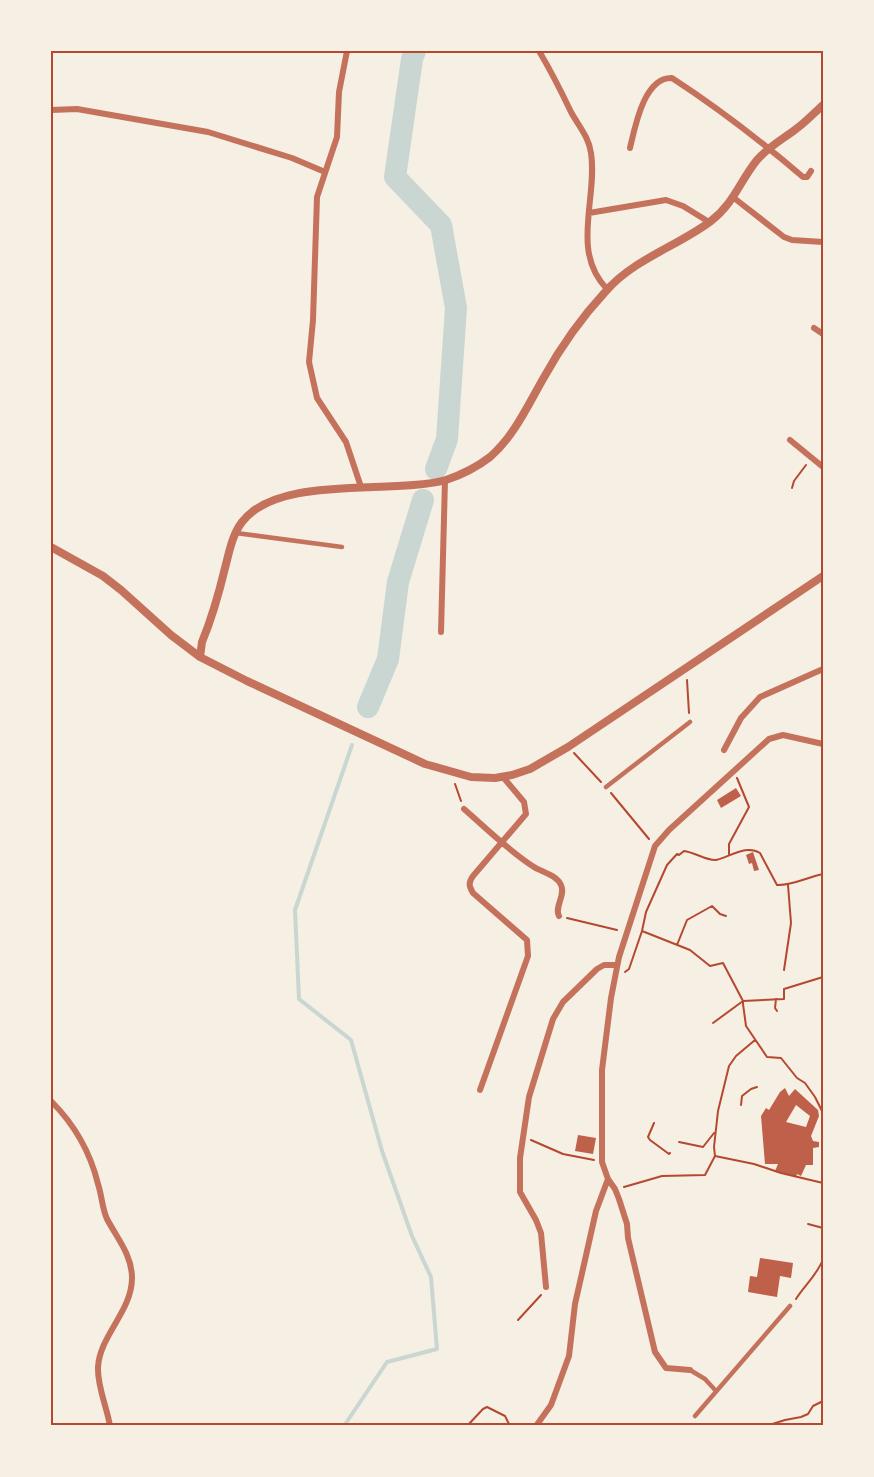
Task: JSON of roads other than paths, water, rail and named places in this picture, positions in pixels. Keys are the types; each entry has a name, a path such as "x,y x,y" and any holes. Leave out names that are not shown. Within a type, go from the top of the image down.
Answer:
{"street":[{"path":"346,51 339,92 337,137 319,189 316,206 313,320 309,362 317,398 346,442 361,487"},
{"path":"539,51 589,143 592,163 588,236 591,263 594,273 607,289"},
{"path":"630,148 639,112 646,98 656,84 665,78 672,78 769,148 803,177 807,177 811,171"},
{"path":"200,657 202,642 236,533 249,514 276,498 308,492 445,480 469,471 488,458 501,447 524,415 553,362 607,289 624,274 709,222 734,198 756,161 823,105"},
{"path":"51,111 99,112 208,132 292,158 326,172"},
{"path":"734,198 784,237 823,243"},
{"path":"589,213 666,200 683,206 709,222"},
{"path":"814,328 823,334"},
{"path":"790,440 823,467"},
{"path":"441,632 445,480"},
{"path":"236,533 342,547"},
{"path":"51,547 103,576 200,657 425,764 471,777 503,777 530,769 567,747 823,576"},
{"path":"724,750 741,718 760,697 823,669"},
{"path":"606,787 690,722"},
{"path":"716,1391 705,1379 690,1370 666,1368 655,1352 627,1224 615,1189 608,1179 602,1162 602,1070 616,968 655,846 669,830 731,772 774,737 783,735 823,744"},
{"path":"480,1090 528,956 527,940 469,887 473,876 523,819 526,810 524,802 503,777"},
{"path":"464,809 502,843 535,868 560,883 563,890 557,911 559,916"},
{"path":"546,1287 540,1233 520,1192 520,1158 530,1097 553,1019 563,1002 597,969 604,965 616,968"},
{"path":"51,1101 82,1138 91,1158 107,1218 128,1257 132,1277 130,1293 122,1316 102,1352 98,1366 110,1426"},
{"path":"536,1426 551,1405 569,1356 575,1304 596,1211 608,1179"},
{"path":"695,1416 790,1306"}],"waterway":[{"path":"415,51 395,177 441,225 456,308 447,439 436,469"},
{"path":"368,707 388,659 398,582 423,500"},
{"path":"344,1426 387,1362 437,1349 431,1277 412,1236 382,1151 351,1040 299,999 295,910 352,745"}]}
